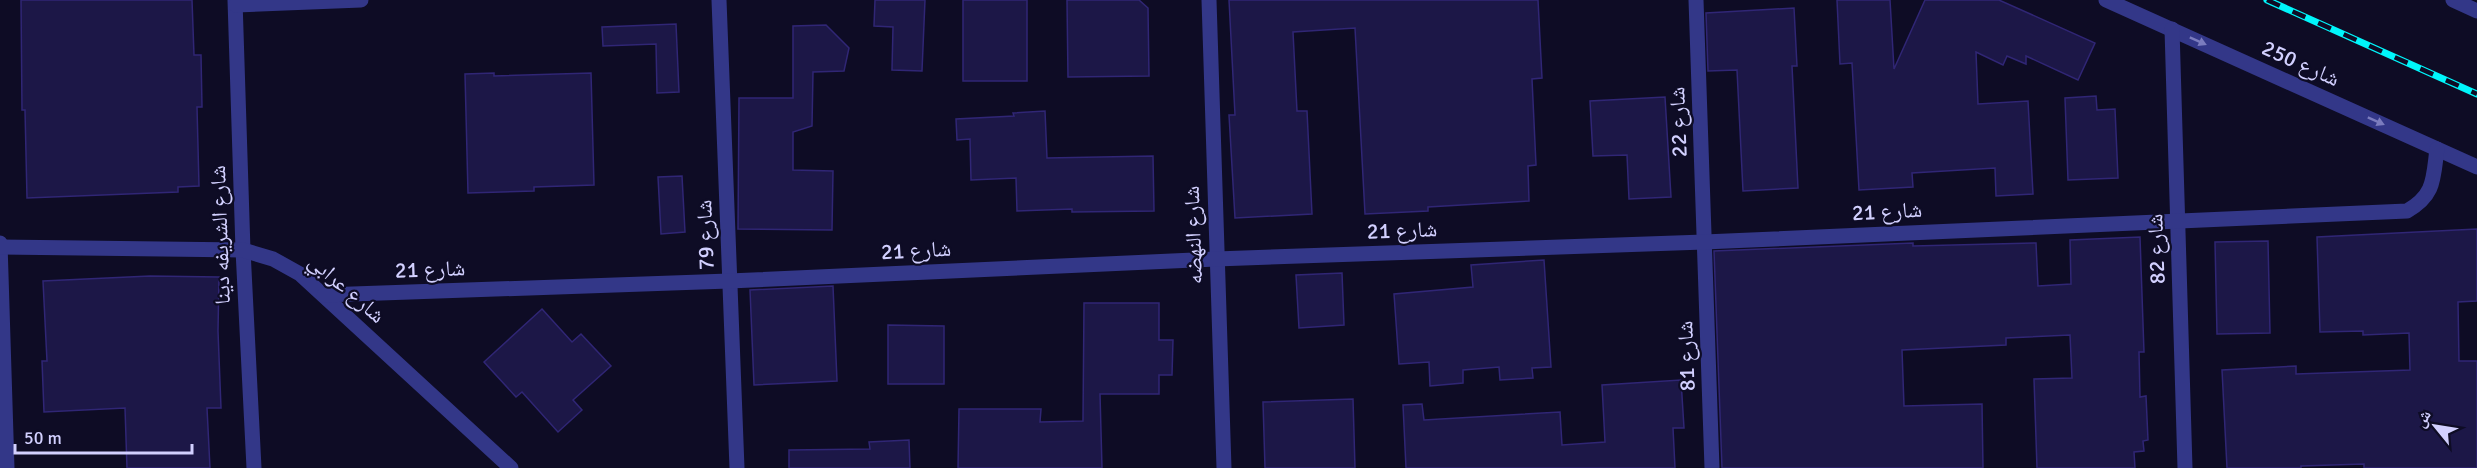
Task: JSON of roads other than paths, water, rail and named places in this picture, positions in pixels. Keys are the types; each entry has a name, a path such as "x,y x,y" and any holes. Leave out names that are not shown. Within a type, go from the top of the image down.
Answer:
{"street":[{"path":"235,3 361,0"},
{"name":"شارع 79","path":"719,0 737,468"},
{"name":"شارع النهضه","path":"1209,0 1224,468"},
{"name":"شارع 22","path":"1696,0 1704,242"},
{"name":"شارع 250","path":"2106,0 2477,168"},
{"path":"2453,0 2477,11"},
{"name":"شارع الشريفه دينا","path":"235,3 243,250 254,468"},
{"name":"شارع 82","path":"2172,29 2185,468"},
{"name":"شارع 21","path":"324,295 1704,242 2407,211 2422,202 2432,188 2437,149"},
{"name":"شارع 81","path":"1704,242 1712,468"},
{"path":"0,246 7,468"},
{"name":"شارع عرابي","path":"0,246 243,250 273,259 300,274 324,295 511,468"}],"railway":[{"path":"2267,0 2477,94"}]}
